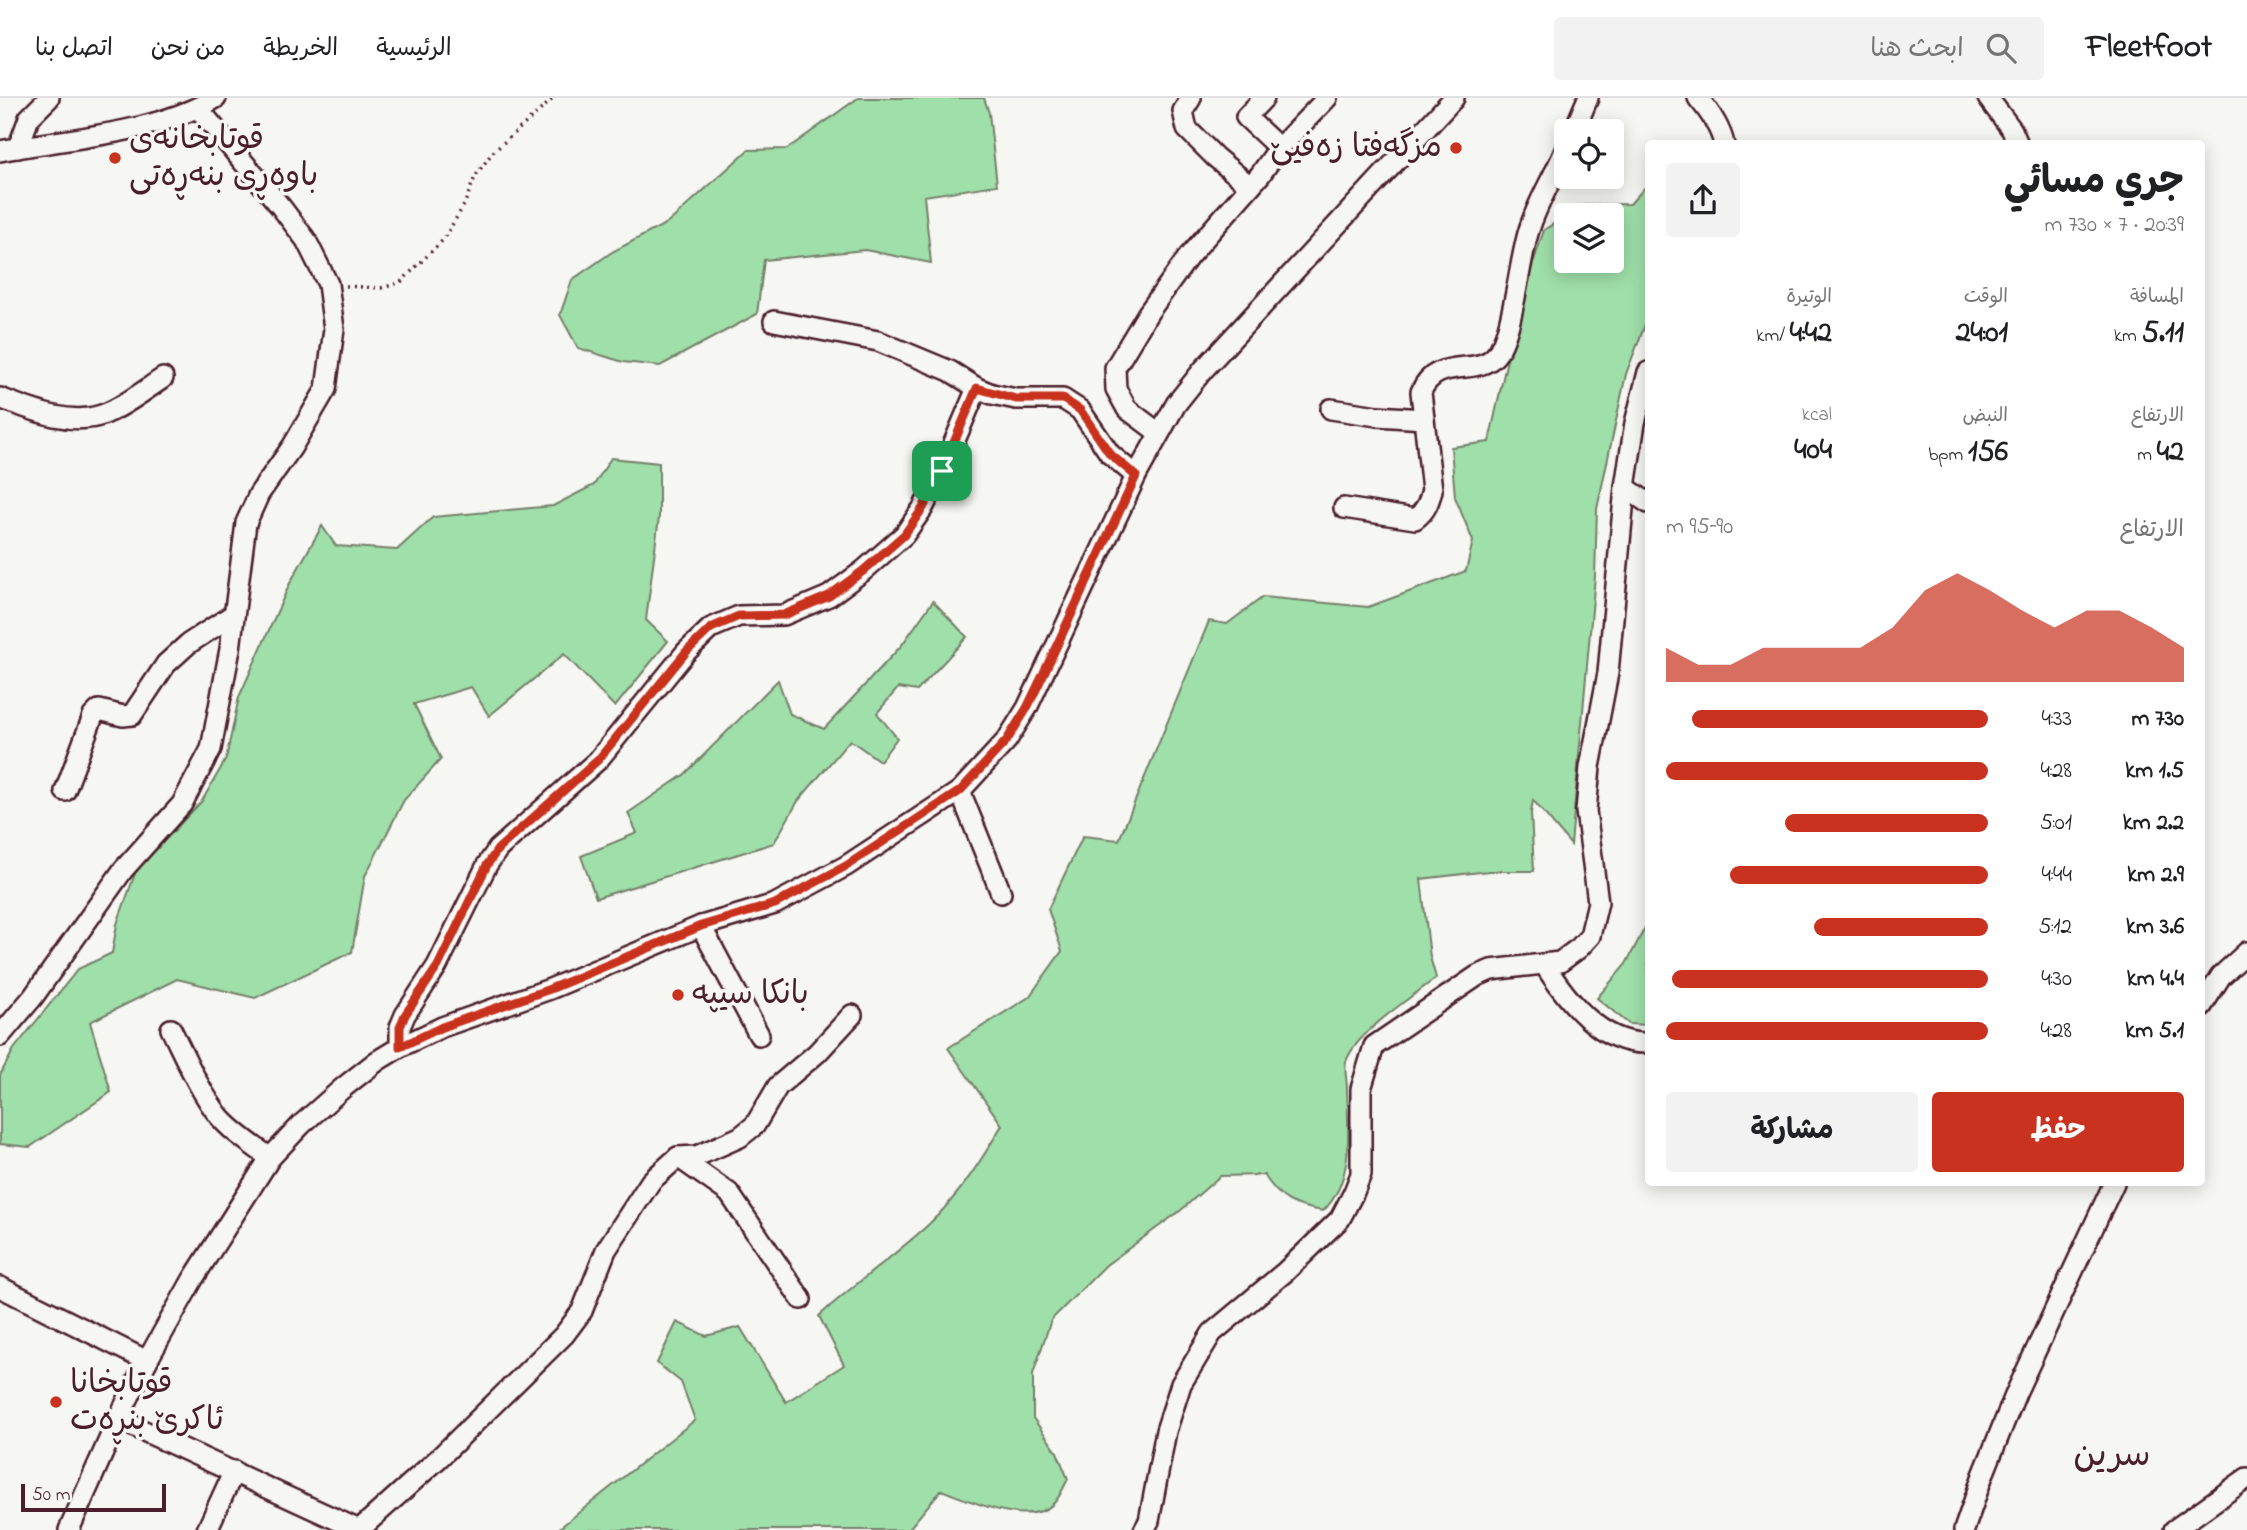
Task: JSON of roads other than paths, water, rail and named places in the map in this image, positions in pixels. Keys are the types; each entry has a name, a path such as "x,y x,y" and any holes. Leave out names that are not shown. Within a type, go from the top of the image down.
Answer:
{"street":[{"path":"9,150 29,118 49,98"},
{"path":"9,150 155,123 198,108 216,98"},
{"path":"1191,98 1183,111 1187,130 1250,186"},
{"path":"1264,98 1246,117 1279,148"},
{"path":"1159,433 1127,409 1116,389 1115,368 1142,322 1181,268 1279,148 1327,98"},
{"path":"69,1530 118,1419 193,1279 270,1158 302,1124 344,1087 377,1061 442,1027 550,989 701,926 775,904 846,866 960,791 1007,740 1027,708 1136,476 1176,404 1203,370 1454,98"},
{"path":"1579,119 1588,98"},
{"path":"1698,98 1715,122 1722,140"},
{"path":"1988,98 2016,140"},
{"path":"0,1036 33,997 123,870 182,804 211,749 246,523 259,494 292,447 326,389 334,329 328,284 298,229 198,108"},
{"path":"1344,508 1415,519 1422,514 1432,490 1421,392 1433,375 1485,363 1495,356 1511,317 1529,230 1554,172"},
{"path":"774,321 878,341 950,371 977,388 1016,399 1063,399 1080,410 1110,454 1136,476"},
{"path":"0,398 27,409 75,419 105,414 163,378"},
{"path":"1144,1530 1149,1521 1166,1432 1181,1384 1212,1333 1285,1272 1340,1219 1354,1192 1361,1174 1361,1089 1374,1046 1477,976 1491,970 1560,962 1590,936 1598,902 1586,811 1590,767 1608,673 1625,487 1635,422 1645,384"},
{"path":"400,1047 400,1027 405,1015 438,966 487,865 498,849 598,760 686,652 711,628 739,616 784,615 829,596 904,535 923,508 942,471 977,388"},
{"path":"1331,408 1377,416 1424,419"},
{"path":"1625,487 1645,501"},
{"path":"65,792 93,716 99,710 123,716 132,715 166,664 188,644 234,614"},
{"path":"960,791 1001,893"},
{"path":"701,926 759,1035"},
{"path":"2205,1001 2221,976 2247,952"},
{"path":"1544,964 1559,987 1590,1022 1633,1044 1645,1043"},
{"path":"118,1419 359,1530 439,1458 564,1335 582,1311 606,1250 621,1224 651,1181 667,1164 678,1157 697,1156 740,1137 755,1125 778,1086 817,1053 852,1015"},
{"path":"171,1029 219,1116 270,1158"},
{"path":"678,1157 729,1193 801,1299"},
{"path":"1964,1530 2016,1392 2113,1186"},
{"path":"0,1287 147,1361"},
{"path":"207,1530 234,1471"},
{"path":"2174,1530 2247,1478"}],"place":[{"name":"مزگەفتا زەفیێ","path":"1456,148"},
{"name":"قوتابخانەی باوەڕی بنەڕەتی","path":"115,158"},
{"name":"بانکا سیپە","path":"678,995"},
{"name":"قوتابخانا ئاکرێ بنڕەت","path":"56,1402"}],"district":[{"name":"سرين","path":"2112,1456"}]}
